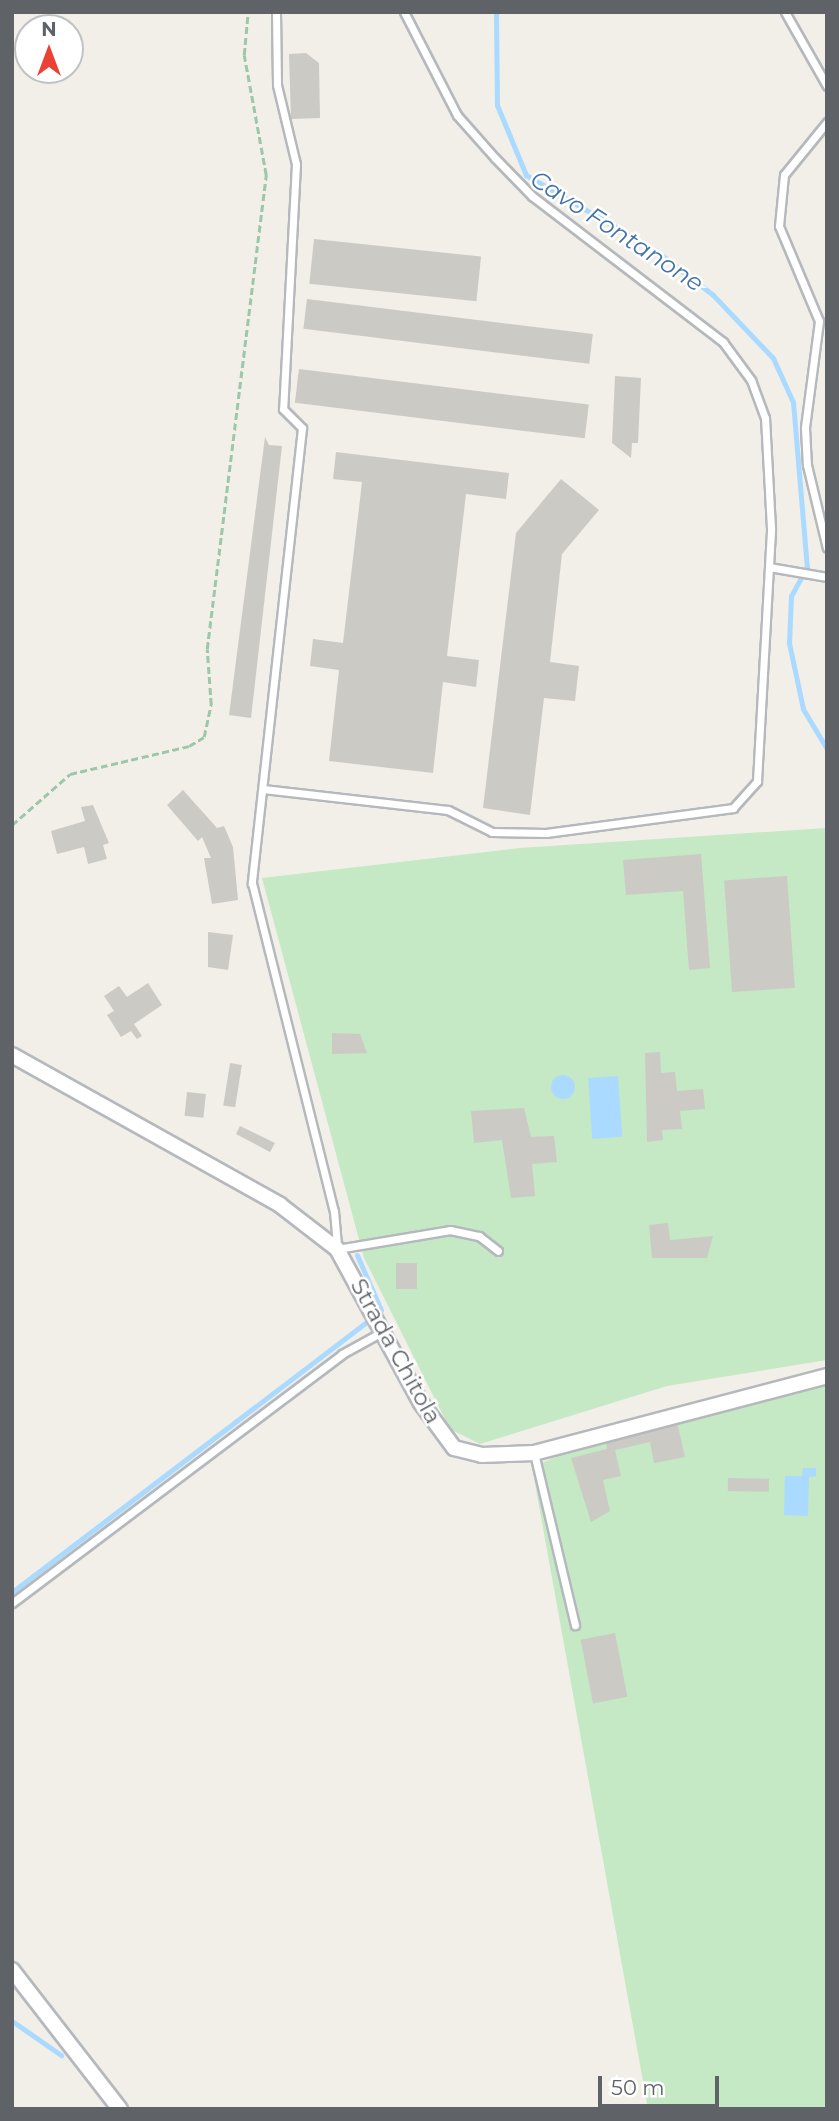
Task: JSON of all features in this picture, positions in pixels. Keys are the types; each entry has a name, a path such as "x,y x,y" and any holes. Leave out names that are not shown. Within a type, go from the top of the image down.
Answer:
{"street":[{"name":"Strada Chitola","path":"12,1055 280,1205 337,1249 454,1448 482,1455 534,1454 827,1376"},
{"path":"12,1970 120,2109"}],"lane":[{"path":"276,12 277,85 296,164 283,409 302,428 252,883 334,1211 337,1249 450,1230 479,1236 498,1251"},
{"path":"263,789 448,810 492,832 558,832 733,808 757,781 764,735 768,567 765,418 751,380 723,342 532,197 495,159 457,115 404,12"},
{"path":"785,12 827,86"},
{"path":"827,122 784,175 779,226 785,254 818,321 805,428 807,465 827,548"},
{"path":"768,567 827,577 827,571"},
{"path":"12,1603 342,1354 383,1331"},
{"path":"534,1454 575,1625"}],"path":[{"path":"12,825 70,774 190,746 204,737 211,705 207,649 267,176 244,54 248,12"}],"green space":[{"path":"827,828 827,1360 667,1386 480,1444 450,1429 364,1258 262,878 520,848"},
{"path":"827,1381 827,2109 648,2109 532,1467 601,1438"}],"water":[{"path":"563,1075 574,1082 575,1087 568,1098 563,1099 552,1092 551,1087 558,1076"},
{"path":"618,1076 622,1137 592,1139 588,1078"},
{"path":"803,1468 816,1468 816,1476 809,1477 808,1516 784,1515 785,1476 802,1476"}],"building":[{"path":"306,53 319,63 320,118 291,119 289,54"},
{"path":"314,239 481,257 476,301 309,284"},
{"path":"307,299 593,334 589,364 303,329"},
{"path":"299,369 589,405 585,438 295,403"},
{"path":"615,376 641,378 638,443 632,443 631,458 612,443"},
{"path":"265,437 269,445 282,446 251,718 229,715"},
{"path":"336,452 509,473 506,499 466,494 447,656 479,660 476,687 443,682 433,773 329,761 339,670 310,666 313,639 343,643 362,482 333,479"},
{"path":"561,479 599,510 562,554 550,662 579,666 575,701 544,698 530,815 483,808 516,533"},
{"path":"183,790 217,828 224,826 233,847 238,900 212,904 204,858 211,858 202,837 198,841 167,805"},
{"path":"93,805 109,843 103,845 107,859 88,864 84,847 57,854 51,831 85,821 81,807"},
{"path":"701,854 710,968 689,970 683,891 626,895 623,860"},
{"path":"787,876 795,988 732,992 724,880"},
{"path":"208,932 233,935 228,970 208,967"},
{"path":"148,983 162,1005 134,1024 142,1036 137,1039 131,1031 121,1037 107,1015 114,1011 104,996 119,986 127,997"},
{"path":"332,1033 360,1034 367,1053 332,1054"},
{"path":"660,1052 661,1073 675,1072 677,1091 703,1089 705,1109 680,1111 682,1129 662,1130 663,1140 647,1142 645,1053"},
{"path":"230,1063 242,1065 235,1107 223,1105"},
{"path":"187,1092 206,1094 203,1118 184,1116"},
{"path":"524,1108 531,1137 554,1136 557,1162 532,1164 535,1196 511,1198 502,1140 474,1143 471,1111"},
{"path":"240,1126 275,1143 270,1152 236,1134"},
{"path":"668,1223 670,1240 713,1236 707,1258 652,1258 649,1225"},
{"path":"396,1263 417,1263 417,1289 396,1289"},
{"path":"677,1422 685,1457 654,1463 650,1442 615,1450 621,1476 603,1480 610,1511 591,1522 571,1458 607,1449 605,1438"},
{"path":"728,1478 769,1479 769,1492 728,1491"},
{"path":"615,1633 627,1697 593,1703 581,1640"}],"waterway":[{"name":"Cavo Fontanone","path":"496,12 497,105 526,175 655,250 713,295 773,358 793,402 807,567 791,596 789,643 803,709 827,749"},
{"path":"357,1255 381,1310"},
{"path":"12,1592 369,1320"},
{"path":"12,2021 61,2055"}]}
